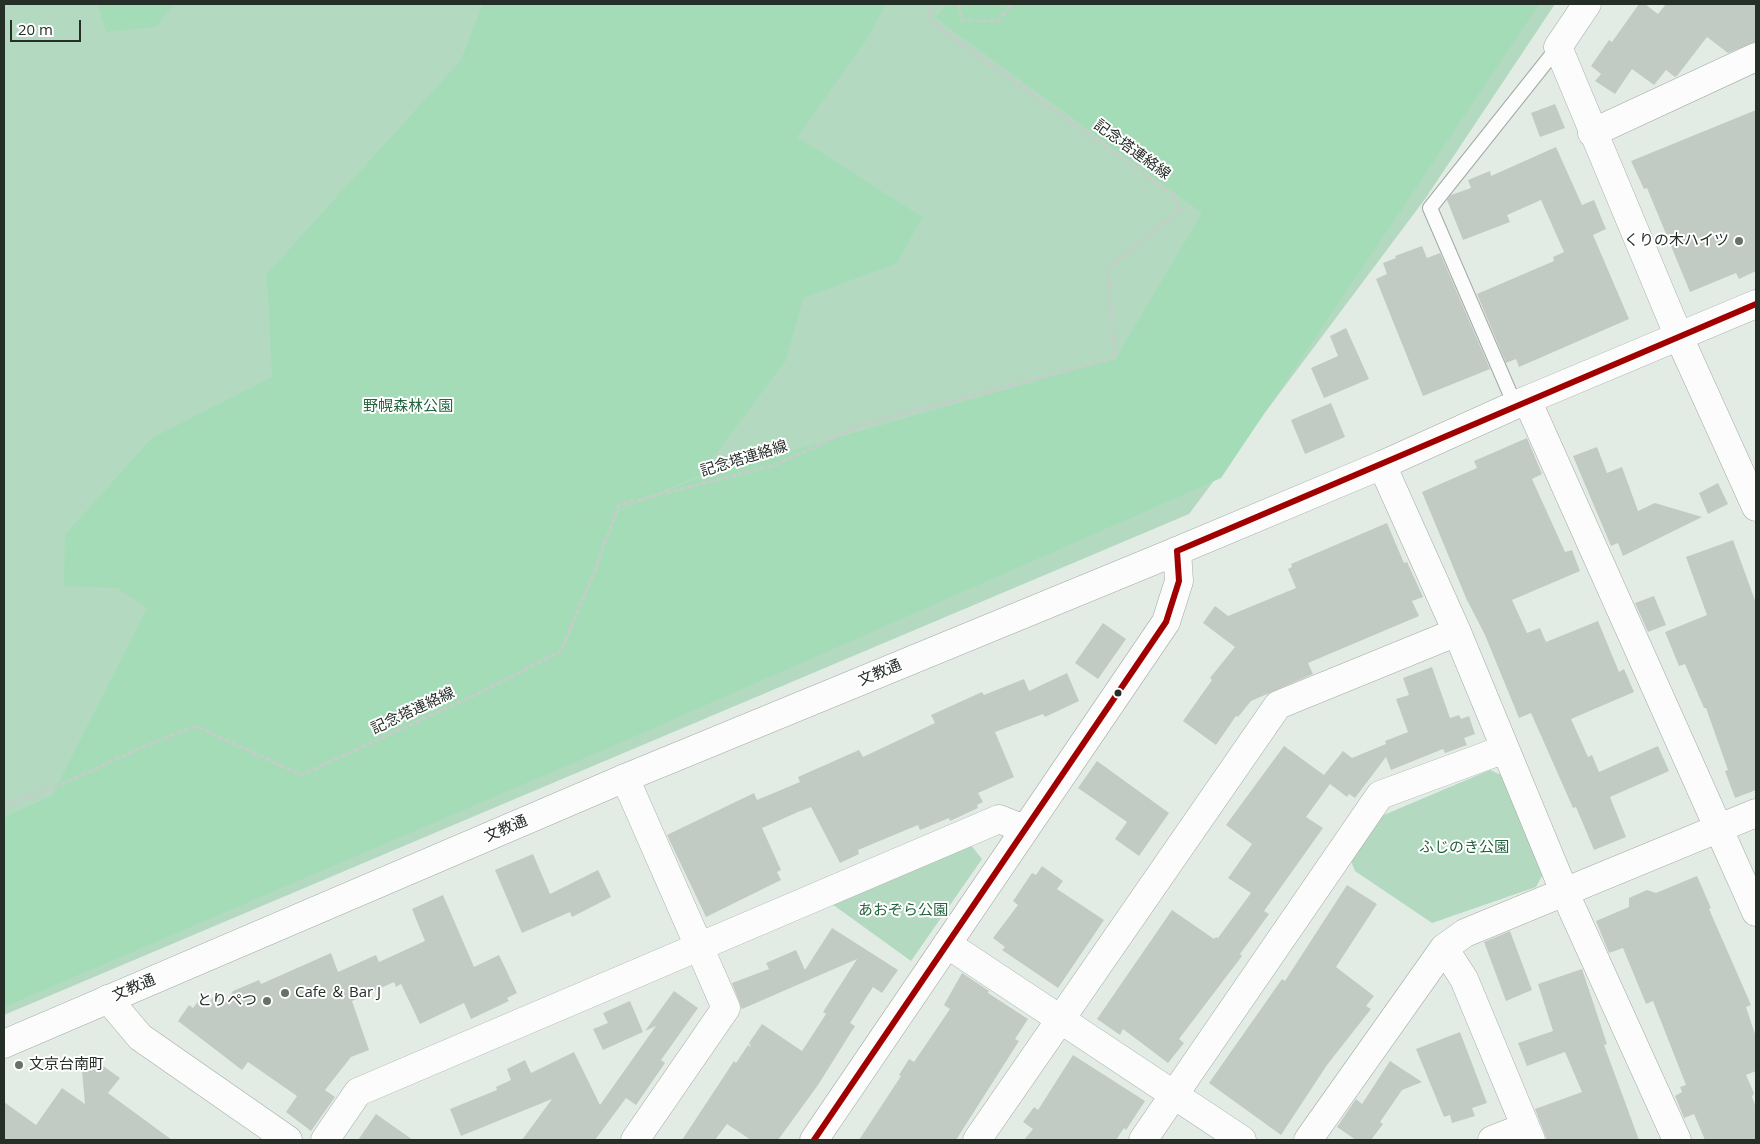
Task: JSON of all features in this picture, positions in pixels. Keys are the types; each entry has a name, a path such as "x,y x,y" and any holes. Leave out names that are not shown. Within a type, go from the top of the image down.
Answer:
{"street":[{"path":"1587,4 1558,48 1679,337 1756,507"},
{"path":"1592,133 1756,57"},
{"name":"文教通","path":"4,1044 625,778 1177,551 1382,465 1521,402 1756,304"},
{"path":"1521,402 1719,828 1756,912"},
{"path":"1382,465 1457,632 1564,891 1678,1140"},
{"path":"814,1140 1166,622 1179,580 1177,551"},
{"path":"977,1140 1278,706 1457,632"},
{"path":"1143,1140 1380,795 1505,749"},
{"path":"625,778 726,1008 635,1140"},
{"path":"1308,1140 1444,948 1465,933 1756,813"},
{"path":"325,1140 358,1092 1000,819 1024,829"},
{"path":"947,944 1242,1140"},
{"path":"1444,948 1464,979 1528,1133 1492,1140"},
{"path":"108,999 140,1037 288,1140"}],"lane":[{"path":"1521,402 1430,208 1558,48"}],"path":[{"name":"記念塔連絡線","path":"4,806 67,782 145,746 196,726 301,775 484,691 561,651 594,575 619,505 775,465 862,425 1116,358 1108,268 1180,210 1172,193 954,39 928,18 930,4"},
{"path":"960,4 961,20 998,21 1012,4"}],"green space":[{"name":"野幌森林公園","path":"4,4 1555,4 1425,199 1189,514 4,1015"},
{"path":"98,4 175,4 155,27 106,32"},
{"name":"野幌森林公園","path":"483,4 886,4 864,43 797,137 922,217 897,263 803,298 786,360 700,475 556,537 700,477 1116,358 1202,213 936,18 947,4 1539,4 1221,478 615,745 4,1007 4,817 52,796 147,608 117,588 64,586 65,535 152,438 272,377 267,274 461,60"},
{"name":"ふじのき公園","path":"1490,770 1501,775 1544,872 1536,887 1432,923 1355,871 1348,854 1372,820"},
{"name":"あおぞら公園","path":"970,844 982,859 911,961 832,904"}],"building":[{"path":"1639,4 1645,4 1658,14 1666,4 1756,4 1756,42 1728,53 1707,37 1677,76 1675,77 1666,70 1654,85 1632,69 1615,94 1595,81 1601,74 1591,66 1609,40 1612,42"},
{"path":"1555,104 1565,128 1540,137 1531,113"},
{"path":"1756,110 1756,271 1739,279 1736,273 1690,292 1647,188 1644,189 1631,161"},
{"path":"1556,147 1582,205 1594,200 1606,229 1593,235 1629,319 1519,367 1516,359 1506,363 1477,294 1554,261 1553,257 1564,252 1541,200 1507,215 1510,222 1463,240 1447,200 1451,195 1471,188 1468,180 1490,171 1491,176"},
{"path":"1422,246 1427,258 1440,253 1490,369 1423,396 1376,279 1387,274 1383,263 1396,258 1395,256"},
{"path":"1346,328 1369,379 1324,398 1311,368 1338,356 1330,336"},
{"path":"1331,403 1345,437 1305,454 1291,420"},
{"path":"1527,438 1542,474 1532,479 1565,552 1572,550 1580,571 1512,600 1527,633 1540,628 1546,642 1598,621 1619,672 1624,669 1634,692 1571,719 1588,757 1592,755 1599,772 1658,746 1669,771 1610,797 1626,837 1594,850 1576,807 1573,808 1531,713 1519,718 1422,492 1477,468 1474,461"},
{"path":"1597,447 1607,473 1622,467 1638,511 1655,503 1702,517 1623,556 1618,543 1611,546 1573,456"},
{"path":"1718,483 1728,504 1708,514 1699,493"},
{"path":"1387,523 1404,563 1407,562 1423,597 1412,601 1419,616 1308,663 1313,674 1251,701 1238,717 1236,716 1216,745 1183,721 1212,680 1210,678 1235,647 1203,623 1215,606 1228,616 1296,588 1288,569 1292,567 1291,564"},
{"path":"1733,540 1756,603 1756,790 1735,798 1725,771 1728,770 1706,708 1704,708 1685,664 1679,666 1665,632 1707,615 1686,557"},
{"path":"1654,596 1666,625 1648,632 1635,603"},
{"path":"1103,623 1126,639 1098,679 1075,663"},
{"path":"1432,667 1450,718 1459,715 1461,719 1469,716 1475,734 1464,738 1467,745 1445,753 1443,749 1391,770 1386,757 1355,798 1349,794 1347,797 1330,784 1306,817 1323,828 1264,911 1269,914 1240,954 1242,956 1179,1039 1184,1043 1168,1063 1123,1029 1120,1035 1097,1019 1172,910 1214,939 1218,938 1251,893 1228,878 1252,844 1226,825 1284,746 1324,775 1343,751 1352,758 1386,744 1385,741 1408,732 1396,699 1409,695 1403,678"},
{"path":"1067,673 1079,701 1045,717 1043,714 995,732 1014,777 978,793 983,802 977,805 978,808 950,821 949,818 920,830 918,825 858,850 859,854 840,863 811,807 798,812 762,828 781,870 777,872 781,880 706,917 667,835 754,793 757,800 800,782 798,777 859,750 863,757 935,723 931,715 982,692 984,695 1024,679 1029,691"},
{"path":"1097,761 1169,813 1139,856 1115,839 1127,822 1078,788"},
{"path":"533,854 550,894 598,870 611,897 572,917 570,912 522,933 495,870"},
{"path":"1042,866 1063,881 1057,889 1104,920 1058,988 1002,950 1005,947 993,938 1018,905 1013,901 1032,873 1036,875"},
{"path":"1697,876 1711,908 1709,909 1751,1005 1746,1007 1756,1037 1756,1071 1746,1075 1754,1093 1752,1097 1756,1107 1756,1140 1705,1140 1694,1114 1684,1118 1675,1096 1682,1092 1680,1087 1686,1085 1653,1001 1646,1004 1623,948 1609,953 1596,921 1629,907 1629,898 1647,890 1656,893"},
{"path":"1347,885 1377,904 1336,967 1374,996 1366,1006 1371,1009 1327,1065 1281,1135 1209,1083 1282,979 1285,981"},
{"path":"443,895 474,967 499,955 517,993 507,998 509,1001 471,1019 464,1003 420,1024 401,984 396,987 394,982 352,1001 369,1050 351,1057 325,1090 335,1097 311,1131 286,1112 297,1096 248,1062 242,1070 178,1021 189,1005 193,1008 200,999 207,1005 217,992 227,1000 233,991 259,980 261,984 331,953 338,972 376,955 379,962 425,941 412,909"},
{"path":"832,928 898,970 882,993 873,987 850,1023 855,1026 818,1085 778,1140 751,1140 727,1124 715,1140 682,1140 734,1061 736,1063 748,1045 751,1047 749,1043 762,1024 802,1051 826,1014 823,1012 857,959 742,1009 732,983 769,969 766,963 796,950 805,970"},
{"path":"1510,931 1532,990 1506,1001 1484,942"},
{"path":"1582,969 1607,1044 1604,1045 1639,1140 1547,1140 1535,1109 1582,1092 1565,1052 1527,1066 1518,1043 1553,1031 1538,984"},
{"path":"962,973 989,991 988,993 1028,1019 1015,1039 1019,1041 956,1140 859,1140 901,1076 899,1075 909,1059 914,1062 950,1009 944,1005"},
{"path":"674,991 698,1008 661,1060 665,1063 636,1105 626,1098 595,1140 522,1140 552,1099 461,1136 450,1109 497,1090 496,1087 511,1080 507,1069 525,1060 531,1073 574,1052 600,1105 656,1026 645,1031"},
{"path":"630,1001 643,1032 603,1050 593,1029 608,1023 603,1013"},
{"path":"1460,1032 1487,1103 1472,1108 1475,1116 1452,1123 1450,1115 1444,1117 1416,1049"},
{"path":"1073,1055 1145,1101 1126,1130 1124,1128 1116,1140 1024,1140 1033,1129 1023,1122 1034,1107 1038,1110"},
{"path":"92,1058 120,1078 108,1093 172,1140 4,1140 4,1102 36,1125 62,1088 85,1104 82,1071"},
{"path":"1390,1061 1422,1082 1402,1090 1380,1122 1383,1124 1371,1140 1356,1140 1337,1127 1356,1099 1362,1104"},
{"path":"376,1114 413,1140 358,1140"}],"transit line":[{"path":"1177,551 1756,304"},
{"path":"814,1140 1166,622 1179,581 1177,551"}],"place":[{"name":"くりの木ハイツ","path":"1739,241"},
{"name":"Cafe ＆ Bar J","path":"285,993"},
{"name":"とりぺつ","path":"267,1001"},
{"name":"文京台南町","path":"19,1065"}]}
